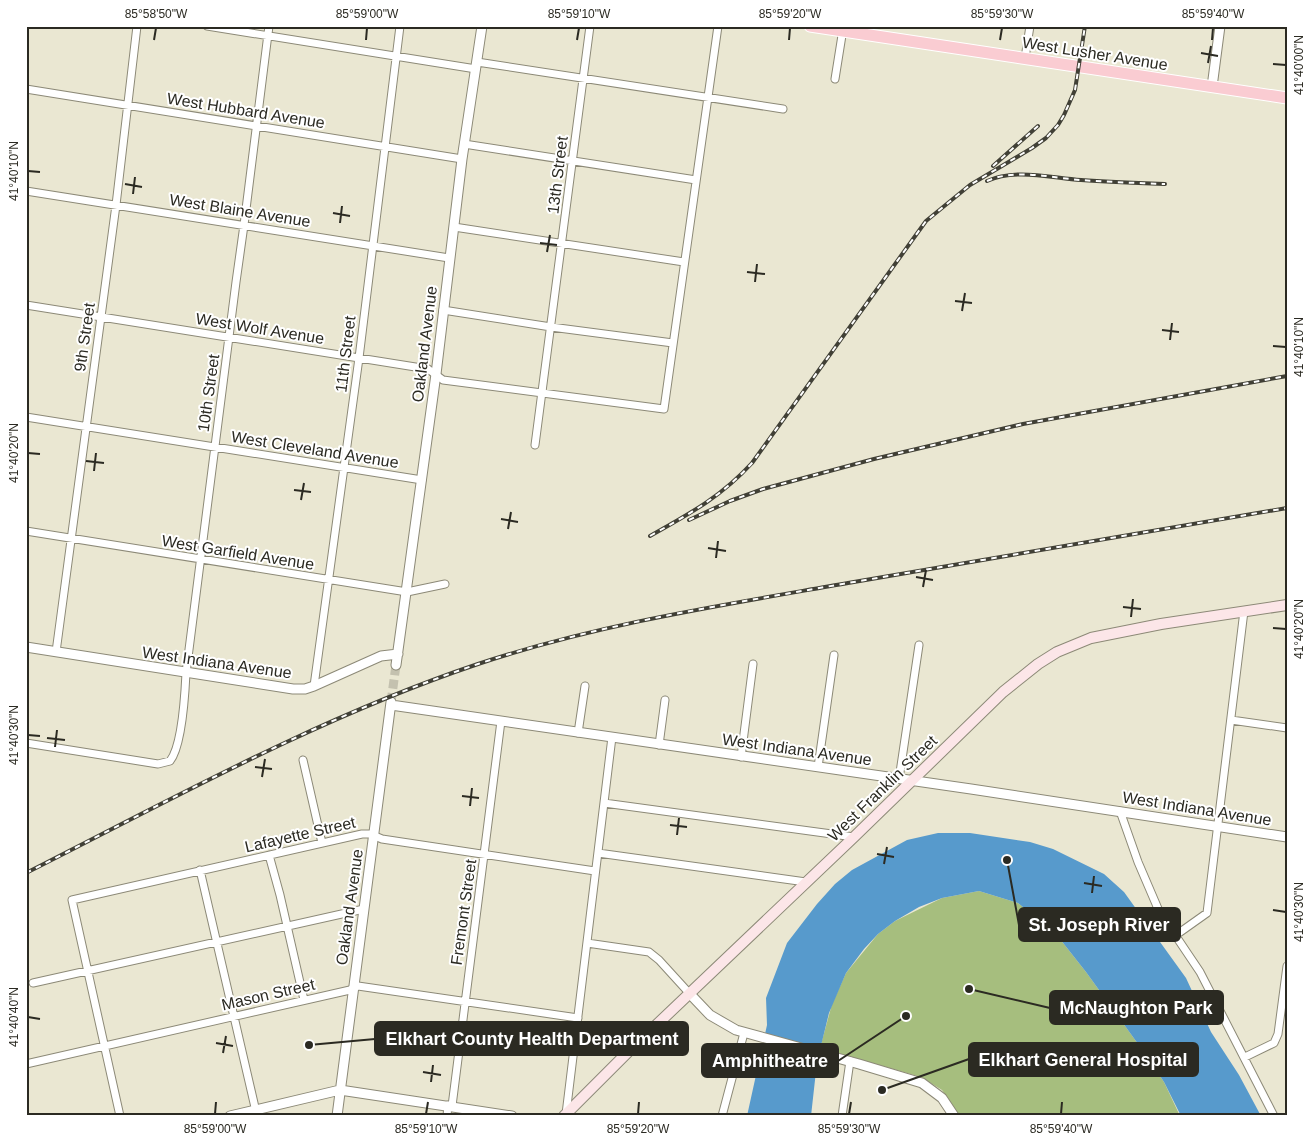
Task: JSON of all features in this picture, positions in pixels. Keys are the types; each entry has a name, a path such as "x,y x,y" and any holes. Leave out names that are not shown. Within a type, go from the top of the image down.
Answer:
{"main road":[{"name":"West Lusher Avenue","path":"810,26 843,29 1287,98"},
{"name":"West Franklin Street","path":"565,1115 628,1052 1020,676 1057,652 1091,638 1114,632 1287,605"}],"street":[{"name":"9th Street","path":"56,652 116,205 137,26"},
{"path":"207,26 396,56 584,78 783,109"},
{"name":"10th Street","path":"26,743 158,764 170,761 176,749 185,691 199,560 230,338 269,26"},
{"name":"11th Street","path":"314,686 400,26"},
{"name":"Oakland Avenue","path":"396,665 436,374 464,144 482,26"},
{"name":"13th Street","path":"535,445 590,26"},
{"path":"443,310 673,343 718,26"},
{"path":"1025,58 1030,26"},
{"path":"1212,87 1220,26"},
{"path":"835,79 843,29"},
{"name":"West Hubbard Avenue","path":"26,89 462,159"},
{"path":"464,144 696,180"},
{"name":"West Blaine Avenue","path":"26,191 449,258"},
{"path":"454,227 684,262"},
{"name":"West Wolf Avenue","path":"26,305 428,369 443,380 664,409 673,343"},
{"name":"West Cleveland Avenue","path":"26,417 422,480"},
{"name":"West Garfield Avenue","path":"26,531 406,592 445,584"},
{"path":"1176,935 1207,913 1244,611"},
{"path":"899,779 919,645"},
{"name":"West Indiana Avenue","path":"26,647 293,689 314,686 380,656 398,654"},
{"path":"818,768 834,655"},
{"path":"741,757 753,664"},
{"path":"578,733 585,686"},
{"path":"659,745 665,700"},
{"name":"Oakland Avenue","path":"337,1116 391,704"},
{"name":"West Indiana Avenue","path":"391,704 501,722 1287,837"},
{"path":"1231,720 1287,728"},
{"name":"Fremont Street","path":"447,1116 465,1001 501,722"},
{"path":"565,1115 612,737"},
{"path":"302,760 322,842"},
{"path":"604,803 854,837"},
{"path":"1120,812 1138,862 1160,911 1200,972 1274,1116"},
{"name":"Lafayette Street","path":"88,972 72,900 362,834 370,834 382,839 595,871"},
{"path":"598,853 806,882"},
{"path":"269,855 288,926 304,1000"},
{"path":"200,870 256,1113"},
{"path":"33,983 364,909"},
{"path":"587,943 649,952 659,960 704,1010 717,1021 748,1034 850,1061 922,1083 942,1098 954,1116"},
{"path":"1245,1057 1274,1043 1278,1034 1284,1002 1287,966"},
{"path":"88,972 120,1116"},
{"name":"Mason Street","path":"26,1064 363,986 578,1018"},
{"path":"722,1116 748,1034"},
{"path":"842,1116 850,1061"},
{"path":"230,1116 256,1113 340,1090 512,1116"}],"green space":[{"path":"979,891 1018,903 1056,934 1146,1055 1164,1082 1180,1116 959,1116 942,1090 921,1077 820,1048 832,1004 846,973 878,934 895,921 942,898"}],"water":[{"path":"938,833 970,833 1030,842 1053,849 1104,874 1124,892 1186,978 1211,1032 1239,1075 1261,1116 1181,1116 1164,1082 1146,1055 1056,934 1018,903 979,891 942,898 919,907 895,921 878,934 846,973 829,1013 817,1062 811,1116 747,1116 767,1025 766,998 787,943 817,904 835,884 852,870 907,840"}],"tunnel":[{"path":"391,702 396,665"}],"railway":[{"path":"650,536 716,495 752,463 926,221 970,185 1046,138 1058,125 1075,90 1085,26"},
{"path":"993,166 1038,126"},
{"path":"987,181 998,177 1022,174 1092,181 1165,184"},
{"path":"689,520 730,501 763,489 874,459 1023,424 1287,376"},
{"path":"26,873 248,760 362,708 419,685 523,650 615,627 708,608 1287,508"}],"place":[{"name":"St. Joseph River","path":"1007,860"},
{"name":"McNaughton Park","path":"969,989"},
{"name":"Amphitheatre","path":"906,1016"},
{"name":"Elkhart County Health Department","path":"309,1045"},
{"name":"Elkhart General Hospital","path":"882,1090"}]}
